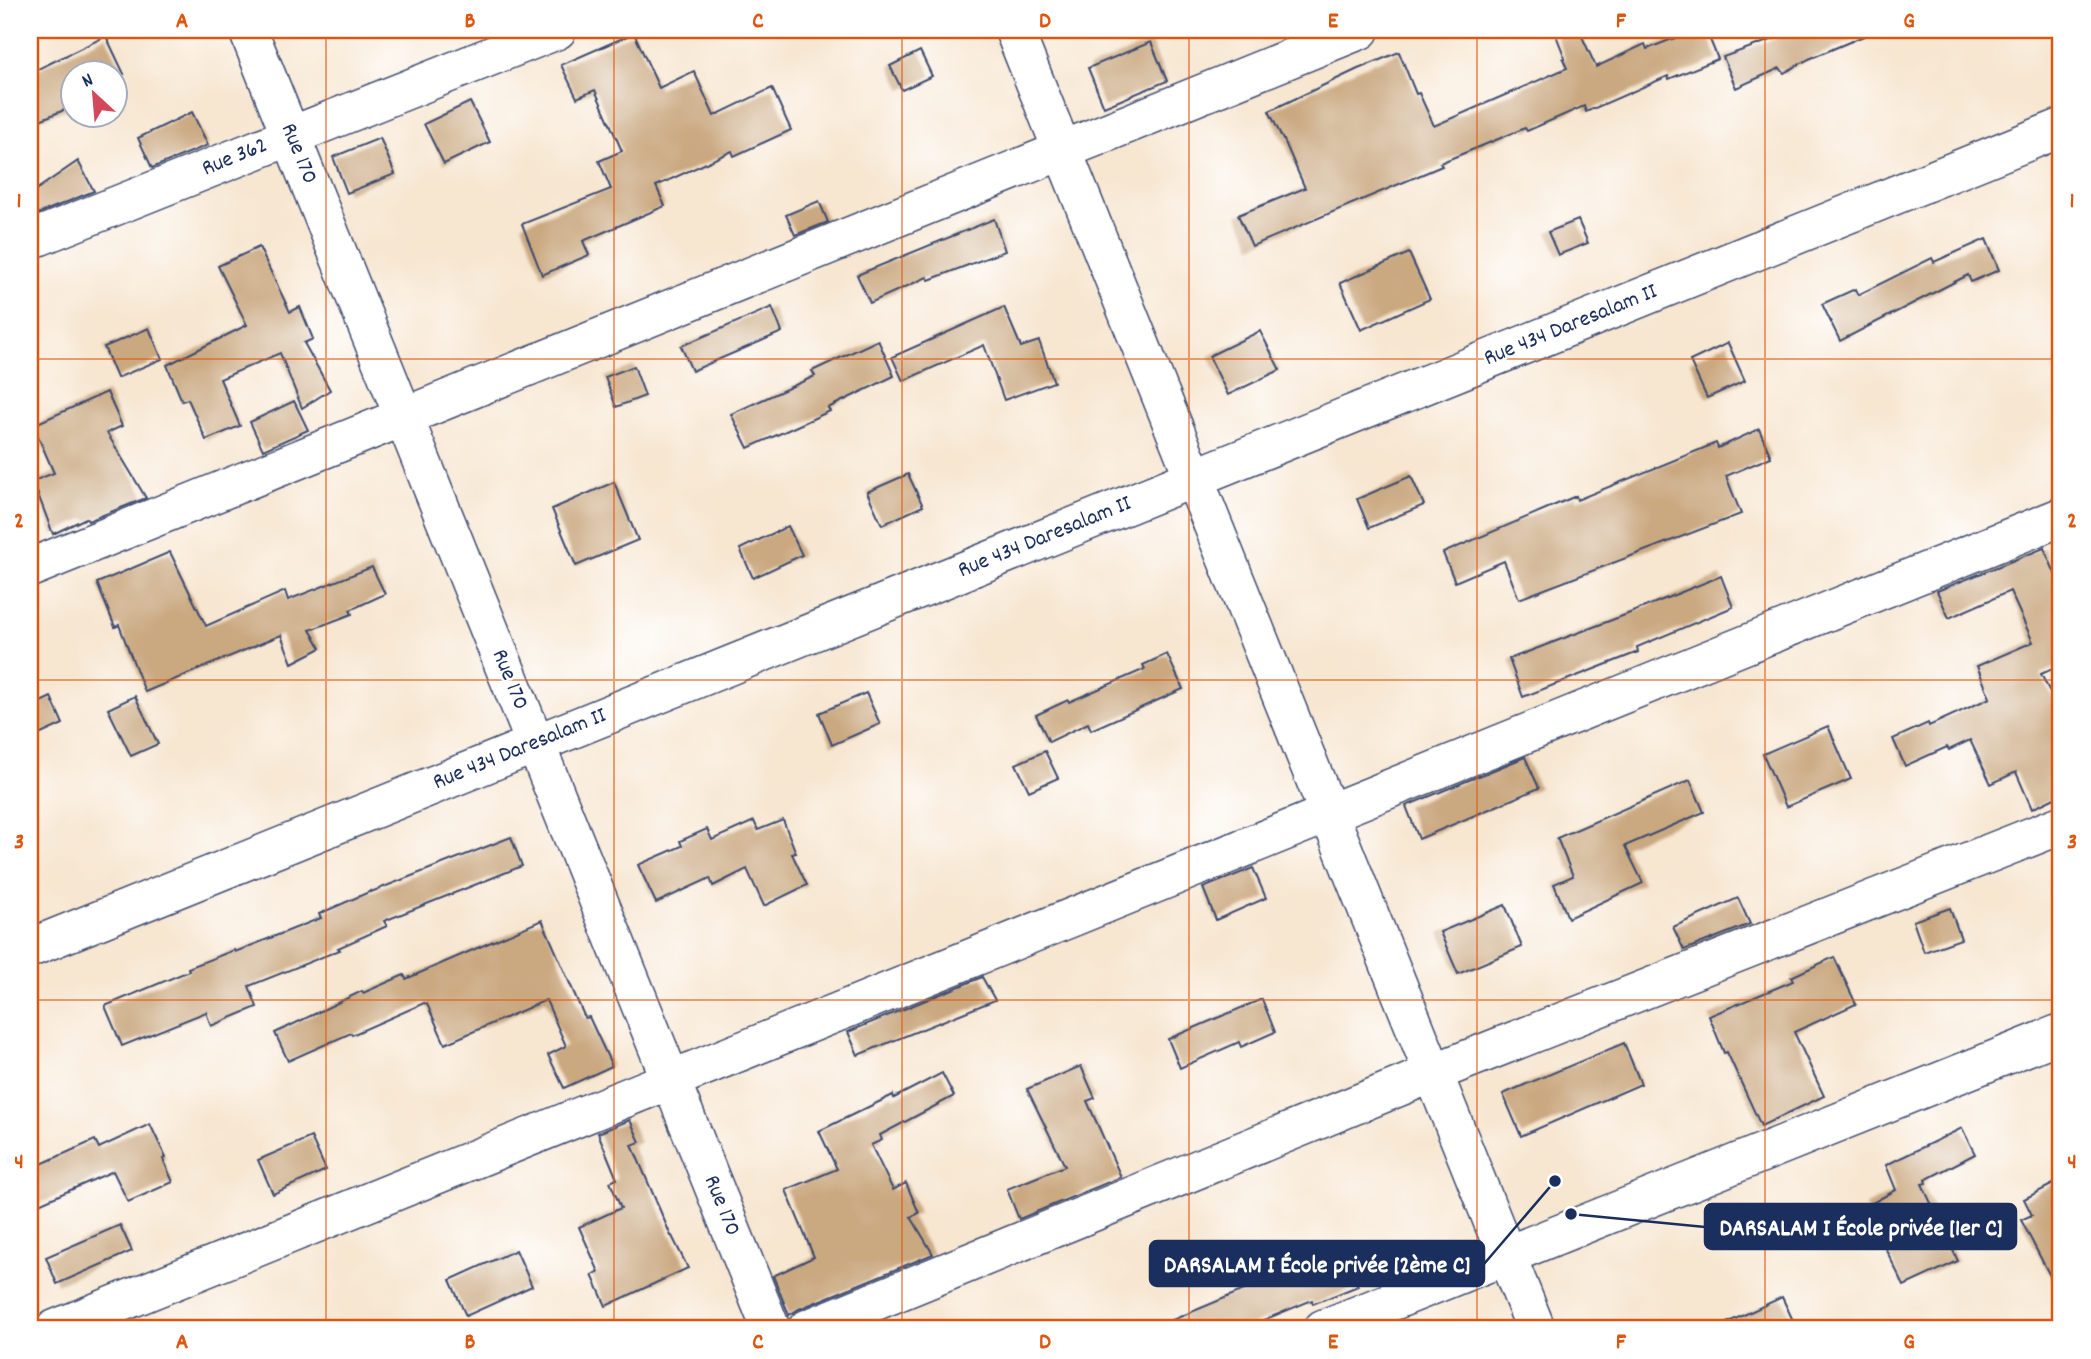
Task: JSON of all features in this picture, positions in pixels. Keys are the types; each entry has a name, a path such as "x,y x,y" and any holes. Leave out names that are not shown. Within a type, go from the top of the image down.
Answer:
{"street":[{"name":"Rue 170","path":"248,30 771,1329"},
{"name":"Rue 362","path":"30,240 556,30"},
{"path":"1014,30 1536,1329"},
{"path":"30,568 1360,30"},
{"name":"Rue 434 Daresalam II","path":"30,948 2061,128"},
{"path":"55,1329 2061,517"},
{"path":"807,1329 1433,1073 2061,825"},
{"path":"1322,1329 2061,1033"}],"building":[{"path":"1554,30 1579,30 1596,67 1645,44 1647,49 1695,30 1706,30 1718,59 1669,79 1668,76 1586,112 1584,106 1527,131 1525,128 1252,246 1238,215 1305,188 1269,111 1399,52 1416,94 1419,93 1434,126 1567,68"},
{"path":"1799,30 1878,30 1809,59 1784,73 1780,68 1736,88 1723,57"},
{"path":"634,33 659,88 694,71 714,116 772,88 791,130 734,156 732,151 656,186 665,206 583,241 589,255 542,275 522,224 611,189 599,161 622,151 595,90 577,98 561,65"},
{"path":"106,36 117,60 60,60 60,112 30,124 30,73"},
{"path":"1151,42 1167,81 1104,107 1088,68"},
{"path":"920,51 932,76 902,90 890,66"},
{"path":"470,102 490,142 444,164 424,124"},
{"path":"192,112 208,145 152,168 138,138"},
{"path":"380,138 395,174 347,193 333,157"},
{"path":"78,161 94,191 30,217 30,194"},
{"path":"819,201 828,222 795,235 786,215"},
{"path":"994,219 1005,251 929,280 927,277 870,303 857,275"},
{"path":"1578,220 1588,243 1558,255 1548,232"},
{"path":"1986,239 1999,270 1971,282 1968,275 1840,341 1822,304 1855,289 1858,295 1932,258 1934,262"},
{"path":"259,247 290,312 300,307 313,339 304,343 330,390 302,408 280,353 220,379 240,426 206,440 188,399 182,401 167,365 247,325 218,266"},
{"path":"1409,253 1430,299 1361,330 1340,283"},
{"path":"772,307 782,332 692,371 681,346"},
{"path":"1004,307 1021,347 1039,341 1054,382 1004,400 984,345 903,381 892,357"},
{"path":"149,328 162,359 117,378 104,347"},
{"path":"1260,331 1280,370 1228,395 1209,356"},
{"path":"878,340 894,376 828,408 830,411 748,448 731,414 815,376 812,371"},
{"path":"1728,343 1745,381 1707,398 1690,361"},
{"path":"634,366 645,396 616,407 605,377"},
{"path":"107,392 122,426 107,433 146,498 88,521 86,518 53,534 33,481 54,473 33,425"},
{"path":"294,401 308,430 263,450 250,422"},
{"path":"1759,429 1771,457 1726,476 1741,514 1519,599 1504,561 1455,582 1443,553 1576,496 1577,500 1716,443 1718,448"},
{"path":"908,474 923,506 882,525 867,492"},
{"path":"1411,476 1424,505 1369,528 1357,499"},
{"path":"614,482 638,540 576,566 552,509"},
{"path":"788,526 802,555 753,578 740,549"},
{"path":"2044,548 2061,587 2061,665 2041,674 2061,714 2061,795 2032,809 2016,772 1991,784 1970,740 1905,766 1893,739 1990,698 1977,666 2033,642 2010,591 1949,618 1937,591"},
{"path":"170,552 206,626 285,591 288,600 372,567 385,594 350,610 352,614 310,630 321,648 292,663 281,635 145,692 119,625 115,627 97,583"},
{"path":"1721,576 1733,607 1637,647 1638,652 1523,697 1509,659"},
{"path":"1167,654 1183,689 1091,730 1088,723 1049,742 1036,715 1145,669 1143,665"},
{"path":"866,693 880,724 832,745 819,713"},
{"path":"135,696 158,744 131,756 108,709"},
{"path":"51,697 63,724 30,739 30,707"},
{"path":"1828,726 1851,779 1786,807 1763,754"},
{"path":"1045,751 1058,778 1029,791 1016,764"},
{"path":"1525,757 1539,788 1419,839 1406,806"},
{"path":"1690,780 1704,812 1625,846 1643,883 1568,918 1554,884 1573,876 1557,838"},
{"path":"783,820 796,853 792,854 807,885 764,906 747,869 713,886 710,878 656,903 638,865 682,846 680,841 707,829 712,840 754,821 758,830"},
{"path":"511,837 522,866 384,921 387,926 338,948 340,950 249,986 257,1007 211,1026 206,1012 122,1046 105,1006 189,971 188,968 321,918 319,914 371,891"},
{"path":"1253,868 1266,898 1216,920 1203,888"},
{"path":"1738,898 1750,924 1684,950 1673,927"},
{"path":"1505,905 1522,947 1458,974 1440,932"},
{"path":"1950,908 1961,939 1924,952 1913,921"},
{"path":"542,920 585,1018 589,1017 612,1066 564,1088 548,1055 566,1046 546,1000 445,1044 427,1004 424,1003 288,1061 275,1033 362,991 363,993 404,975 406,979"},
{"path":"1834,957 1856,1004 1794,1032 1824,1096 1761,1126 1727,1052 1724,1053 1709,1016 1793,981 1791,977"},
{"path":"982,977 995,1000 858,1055 848,1032"},
{"path":"1262,999 1275,1032 1241,1047 1239,1042 1180,1068 1168,1039"},
{"path":"1624,1043 1641,1084 1521,1136 1503,1094"},
{"path":"1081,1066 1095,1098 1087,1101 1121,1177 1019,1219 1007,1189 1065,1166 1027,1089"},
{"path":"942,1073 954,1096 880,1135 882,1140 871,1145 893,1190 906,1183 919,1213 911,1217 933,1254 789,1315 773,1276 814,1257 786,1190 837,1169 819,1131 893,1095 894,1098"},
{"path":"630,1120 640,1142 632,1145 671,1236 688,1268 606,1306 592,1275 599,1272 579,1227 621,1208 610,1182 617,1179 598,1133"},
{"path":"150,1124 166,1158 163,1159 173,1182 128,1202 113,1171 30,1208 30,1169 95,1140 99,1148"},
{"path":"1962,1128 1975,1154 1922,1184 1958,1261 1904,1286 1865,1207 1896,1190 1886,1165"},
{"path":"311,1137 326,1170 273,1194 258,1160"},
{"path":"2061,1180 2061,1297 2021,1220 2032,1215 2024,1199"},
{"path":"120,1225 132,1251 57,1284 46,1257"},
{"path":"516,1250 532,1286 466,1316 450,1280"},
{"path":"1342,1253 1358,1286 1313,1304 1312,1300 1242,1329 1151,1329 1258,1284 1259,1287"},
{"path":"1782,1297 1797,1329 1714,1329"}],"place":[{"name":"DARSALAM I École privée [2ème C]","path":"1555,1181"},
{"name":"DARSALAM I École privée [1er C]","path":"1571,1214"}]}
